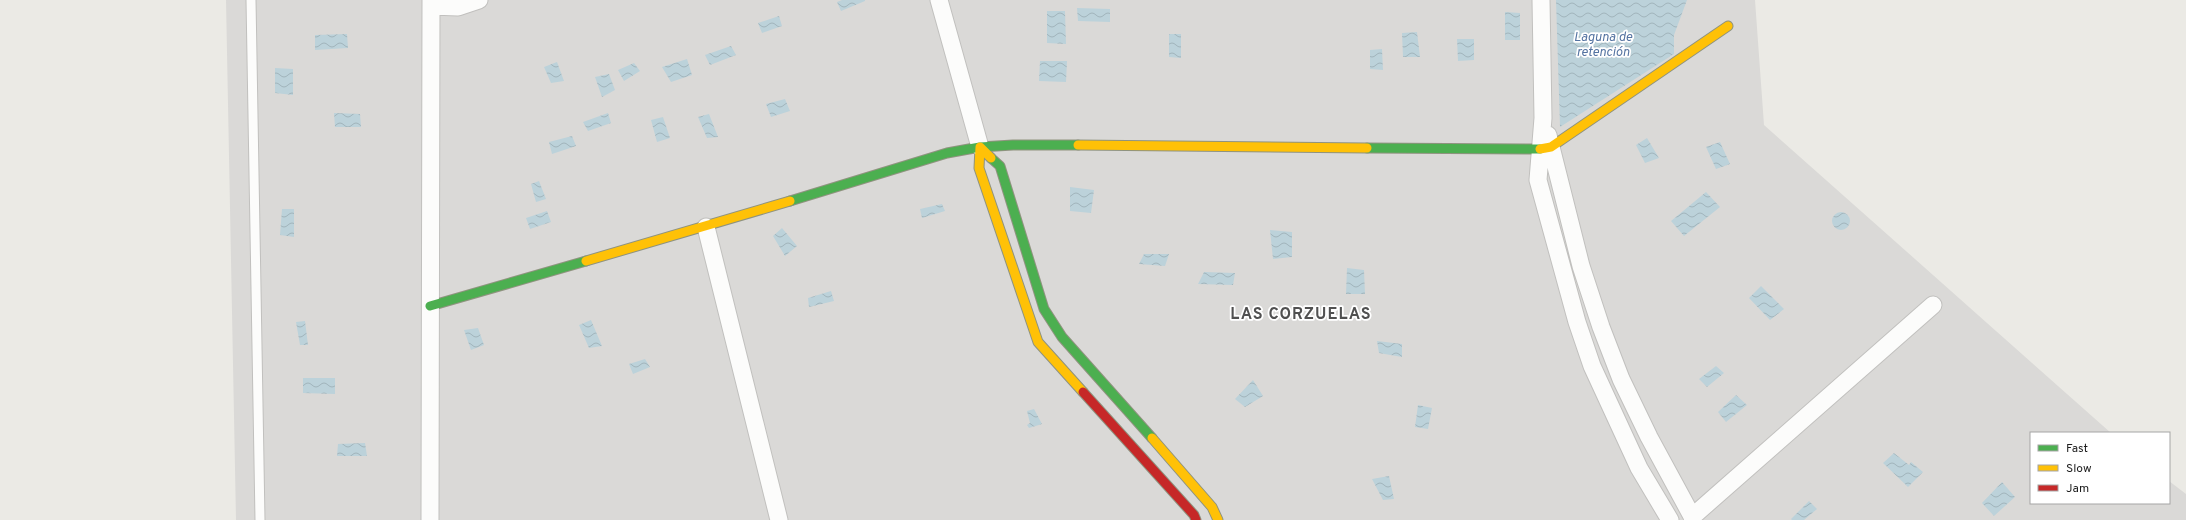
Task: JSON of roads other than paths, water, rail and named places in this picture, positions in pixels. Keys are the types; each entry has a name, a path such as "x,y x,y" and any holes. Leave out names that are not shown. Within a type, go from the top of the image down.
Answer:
{"street":[{"path":"430,520 431,3 458,6 479,0"},
{"path":"939,0 980,147 979,168 1038,342 1194,515 1196,520"},
{"path":"1541,0 1543,118 1546,148 1581,266 1601,327 1621,379 1649,437 1693,518 1933,305"},
{"path":"430,306 706,227 947,153 980,147 1021,145 1546,148 1728,26"},
{"path":"980,147 1000,166 1044,309 1062,337 1212,507 1218,520"},
{"path":"1546,148 1538,180 1577,322 1592,366 1618,426 1639,468 1670,520"},
{"path":"706,227 779,520"}],"lane":[{"path":"252,0 260,520"}],"water":[{"path":"842,0 865,1 841,11 837,2"},
{"name":"Laguna de retención","path":"1556,0 1687,0 1674,35 1674,54 1560,127"},
{"path":"1077,8 1110,9 1110,22 1078,21"},
{"path":"1047,11 1065,11 1066,44 1047,43"},
{"path":"1505,12 1520,13 1520,40 1505,40"},
{"path":"779,16 782,26 762,33 758,23"},
{"path":"1417,32 1420,57 1403,57 1402,33"},
{"path":"347,34 348,48 315,50 315,35"},
{"path":"1169,34 1181,34 1181,58 1169,57"},
{"path":"1457,39 1474,39 1474,60 1458,61"},
{"path":"731,46 736,55 710,65 705,55"},
{"path":"1382,49 1383,70 1370,69 1370,50"},
{"path":"687,59 692,75 671,82 662,67"},
{"path":"1040,61 1067,61 1066,82 1039,81"},
{"path":"557,62 564,81 551,83 544,67"},
{"path":"634,63 640,71 624,81 618,70"},
{"path":"275,68 293,69 293,95 275,93"},
{"path":"609,74 615,90 602,97 595,77"},
{"path":"785,99 790,111 771,117 766,104"},
{"path":"334,113 360,114 361,127 335,127"},
{"path":"608,113 611,123 588,131 583,122"},
{"path":"709,114 718,137 707,138 698,117"},
{"path":"663,117 670,138 657,142 651,120"},
{"path":"572,136 576,146 552,154 549,142"},
{"path":"1647,138 1659,158 1645,163 1636,145"},
{"path":"1720,142 1730,164 1716,169 1706,147"},
{"path":"539,181 546,199 536,202 531,184"},
{"path":"1070,187 1094,190 1091,213 1070,211"},
{"path":"1706,192 1720,207 1684,236 1671,221"},
{"path":"942,204 945,211 922,218 920,209"},
{"path":"282,209 294,209 294,237 280,235"},
{"path":"547,211 551,222 530,229 526,218"},
{"path":"1841,212 1847,215 1850,221 1847,227 1841,230 1835,227 1832,221 1835,215"},
{"path":"782,228 797,246 785,256 773,236"},
{"path":"1270,230 1292,232 1292,257 1273,259"},
{"path":"1144,254 1169,254 1165,266 1139,264"},
{"path":"1347,268 1364,270 1365,294 1346,294"},
{"path":"1204,272 1235,273 1233,285 1198,284"},
{"path":"1761,286 1784,309 1770,320 1749,298"},
{"path":"831,291 834,301 809,307 808,298"},
{"path":"591,320 602,346 589,348 579,325"},
{"path":"305,321 308,345 300,345 296,322"},
{"path":"478,328 484,345 471,350 464,330"},
{"path":"1377,341 1402,344 1402,357 1379,353"},
{"path":"645,359 650,367 633,374 629,364"},
{"path":"1716,366 1724,373 1707,387 1699,379"},
{"path":"303,378 335,378 335,394 303,393"},
{"path":"1253,380 1263,396 1245,407 1235,399"},
{"path":"1736,395 1747,405 1726,422 1718,412"},
{"path":"1418,405 1432,408 1428,429 1415,427"},
{"path":"1034,409 1042,424 1029,428 1027,425 1030,423 1027,411"},
{"path":"365,443 367,456 337,456 338,444"},
{"path":"1894,453 1909,465 1911,462 1923,472 1908,487 1883,463"},
{"path":"1389,476 1394,499 1383,500 1372,479"},
{"path":"2002,482 2015,497 1994,516 1982,503"},
{"path":"1809,501 1817,509 1804,520 1792,520 1791,519"}],"district":[{"name":"LAS CORZUELAS","path":"1301,315"}]}
